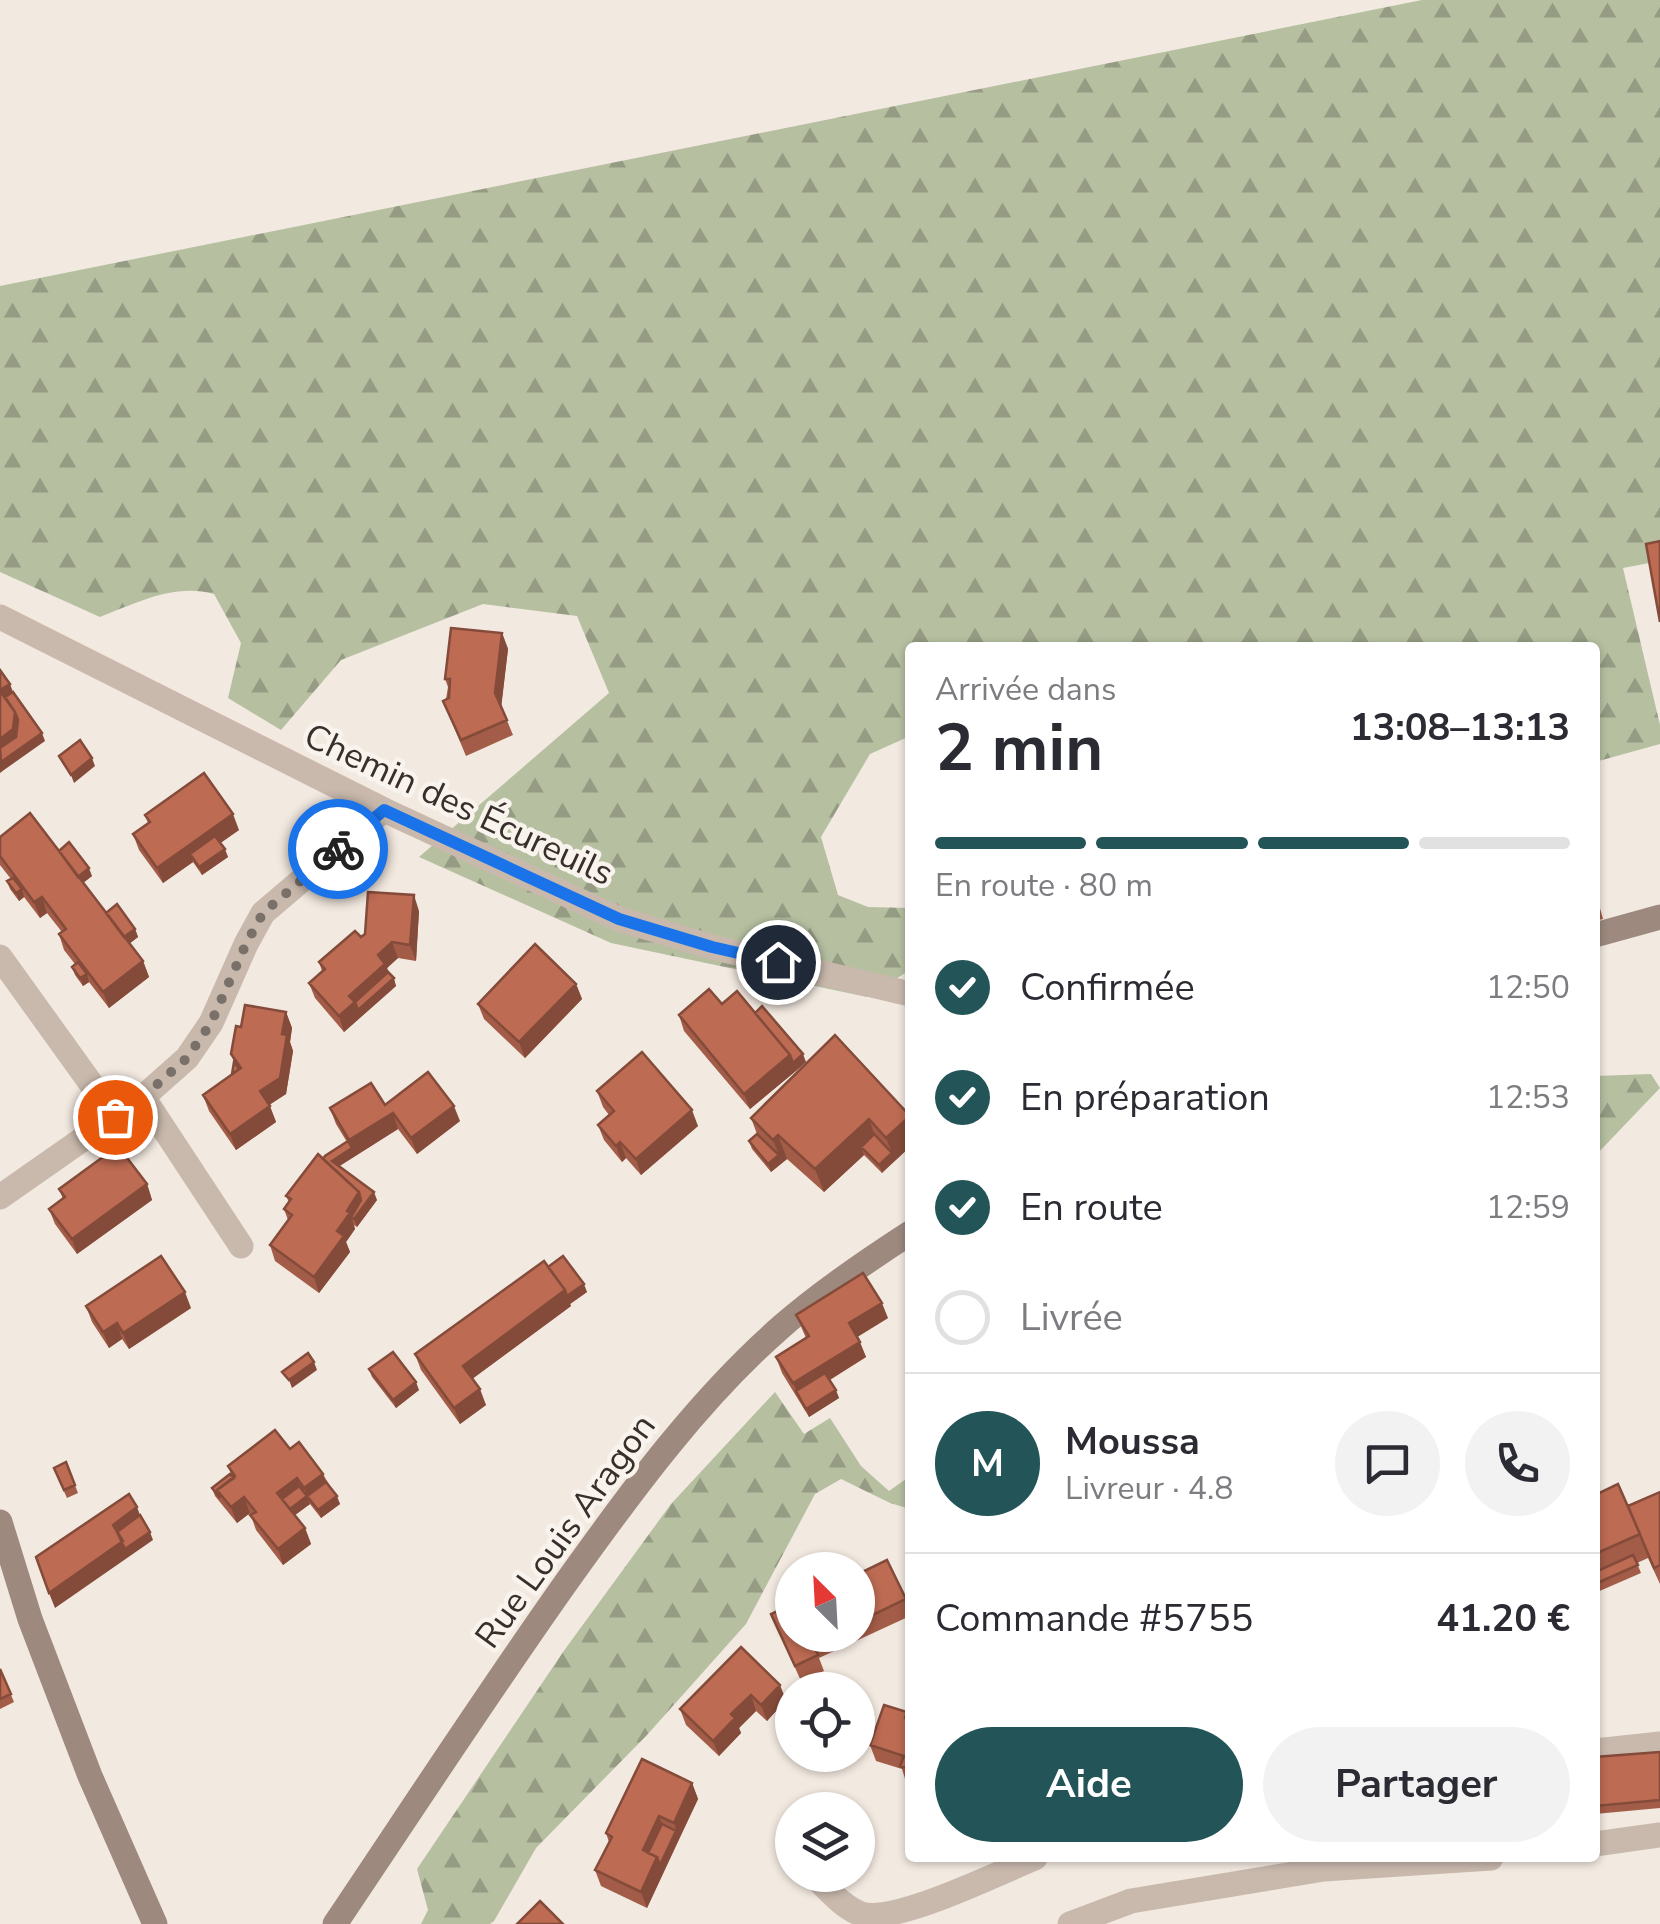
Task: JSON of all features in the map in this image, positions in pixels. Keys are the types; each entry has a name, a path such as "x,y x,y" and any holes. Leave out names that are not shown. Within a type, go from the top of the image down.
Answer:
{"street":[{"name":"Chemin des Écureuils","path":"0,617 384,810 619,919 712,947 905,993"},
{"path":"0,1196 143,1097 187,1058 211,1023 263,913 384,810"},
{"path":"1600,934 1660,917"},
{"path":"0,957 115,1117"},
{"path":"143,1097 241,1246"},
{"name":"Rue Louis Aragon","path":"336,1924 534,1629 633,1490 715,1392 780,1328 862,1264 905,1237"},
{"path":"0,1522 30,1619 90,1776 155,1924"},
{"path":"1600,1750 1660,1744"},
{"path":"1600,1843 1660,1835"},
{"path":"831,1892 863,1915 889,1916 1025,1862"},
{"path":"1070,1924 1131,1902 1324,1864 1379,1862"}],"green space":[{"path":"1422,0 1660,0 1660,561 1623,568 1660,725 1660,744 1600,761 1600,642 905,642 905,738 870,754 821,837 838,895 868,907 905,908 905,973 867,997 611,943 419,857 609,693 577,616 483,604 341,660 281,730 228,698 241,643 214,594 170,593 100,617 0,572 0,286"},
{"path":"1651,1074 1660,1088 1600,1151 1600,1076"},
{"path":"775,1392 804,1434 830,1418 861,1466 889,1491 905,1480 905,1508 841,1479 815,1494 784,1552 775,1552 775,1569 746,1624 647,1735 536,1848 494,1921 421,1924 428,1910 417,1869 563,1652 671,1504"}],"building":[{"path":"1660,541 1660,622 1646,544"},
{"path":"451,628 502,633 495,693 507,720 461,740 443,701 449,698 450,679 445,679"},
{"path":"0,670 10,684 0,690"},
{"path":"0,691 15,712 13,729 0,739"},
{"path":"13,692 42,733 1,762 0,748 16,737 18,720 5,697"},
{"path":"80,740 92,758 71,775 59,756"},
{"path":"204,773 233,814 157,868 133,834 150,822 145,815"},
{"path":"30,813 143,961 103,992 59,934 66,929 42,897 34,902 0,856 0,837"},
{"path":"215,836 225,849 199,867 190,854"},
{"path":"69,842 89,868 78,877 59,851"},
{"path":"13,878 22,889 16,893 7,881"},
{"path":"368,892 414,895 410,945 392,942 378,955 385,964 349,996 355,1002 339,1016 309,983 325,969 319,962 355,931 361,937 365,934"},
{"path":"117,904 135,929 124,937 106,913"},
{"path":"535,944 576,984 519,1042 478,1004"},
{"path":"78,962 87,974 80,978 72,967"},
{"path":"388,972 394,978 358,1010 355,1002"},
{"path":"709,989 722,1004 737,991 790,1055 744,1094 679,1015"},
{"path":"245,1005 286,1012 282,1034 287,1035 280,1078 260,1091 270,1106 230,1134 203,1095 241,1068 231,1054"},
{"path":"762,1006 803,1054 793,1063 755,1013"},
{"path":"835,1035 905,1111 905,1121 886,1138 869,1119 815,1169 778,1135 773,1140 751,1118"},
{"path":"642,1052 692,1110 636,1159 620,1142 616,1146 598,1125 614,1111 597,1091"},
{"path":"428,1072 454,1106 411,1138 393,1113 349,1140 330,1108 371,1083 385,1105"},
{"path":"757,1134 779,1155 768,1164 749,1141"},
{"path":"874,1134 892,1153 879,1165 861,1147"},
{"path":"348,1141 352,1148 332,1161 374,1192 354,1219 351,1217 361,1200 359,1192 323,1159"},
{"path":"118,1146 147,1184 72,1239 49,1209 65,1197 59,1189"},
{"path":"318,1154 359,1192 337,1231 344,1236 314,1277 270,1245 292,1215 284,1209 291,1199 286,1196"},
{"path":"161,1256 185,1292 123,1333 117,1323 103,1332 86,1306"},
{"path":"563,1256 584,1284 567,1296 548,1267"},
{"path":"544,1261 565,1290 463,1366 480,1389 454,1408 415,1354"},
{"path":"863,1273 882,1303 849,1323 860,1342 793,1383 776,1357 809,1336 796,1315"},
{"path":"393,1352 416,1382 393,1400 369,1369"},
{"path":"308,1353 314,1362 289,1380 282,1372"},
{"path":"825,1373 836,1390 806,1409 796,1391"},
{"path":"275,1430 290,1449 299,1442 323,1474 304,1488 297,1478 277,1493 305,1528 278,1549 250,1515 256,1512 244,1497 231,1507 217,1490 235,1476 228,1466"},
{"path":"66,1462 75,1485 64,1490 54,1468"},
{"path":"230,1474 234,1478 217,1490 220,1498 212,1488"},
{"path":"326,1482 337,1496 318,1510 307,1496"},
{"path":"1618,1484 1640,1534 1600,1552 1600,1493"},
{"path":"299,1486 307,1496 290,1509 282,1499"},
{"path":"1660,1492 1660,1565 1654,1568 1628,1506"},
{"path":"129,1494 137,1507 113,1525 123,1541 49,1593 36,1557"},
{"path":"140,1515 150,1532 125,1549 117,1532"},
{"path":"1633,1555 1638,1565 1600,1582 1600,1570"},
{"path":"887,1560 905,1599 875,1614 875,1566"},
{"path":"741,1647 775,1680 775,1690 761,1705 751,1695 731,1714 735,1718 713,1741 680,1709"},
{"path":"789,1652 816,1652 818,1655 795,1666"},
{"path":"0,1669 11,1694 0,1699"},
{"path":"884,1705 905,1711 905,1768 900,1766 904,1756 875,1747 875,1731"},
{"path":"1660,1752 1660,1800 1600,1806 1600,1757"},
{"path":"642,1759 692,1783 674,1823 659,1816 643,1850 657,1857 641,1892 595,1870 612,1837 606,1833"},
{"path":"662,1824 676,1831 660,1865 657,1857 648,1853"},
{"path":"540,1901 563,1924 517,1924"}],"way so far":[{"path":"115,1117 187,1058 211,1023 263,913 338,849"}],"route":[{"path":"338,849 384,810 619,919 778,962"}]}
